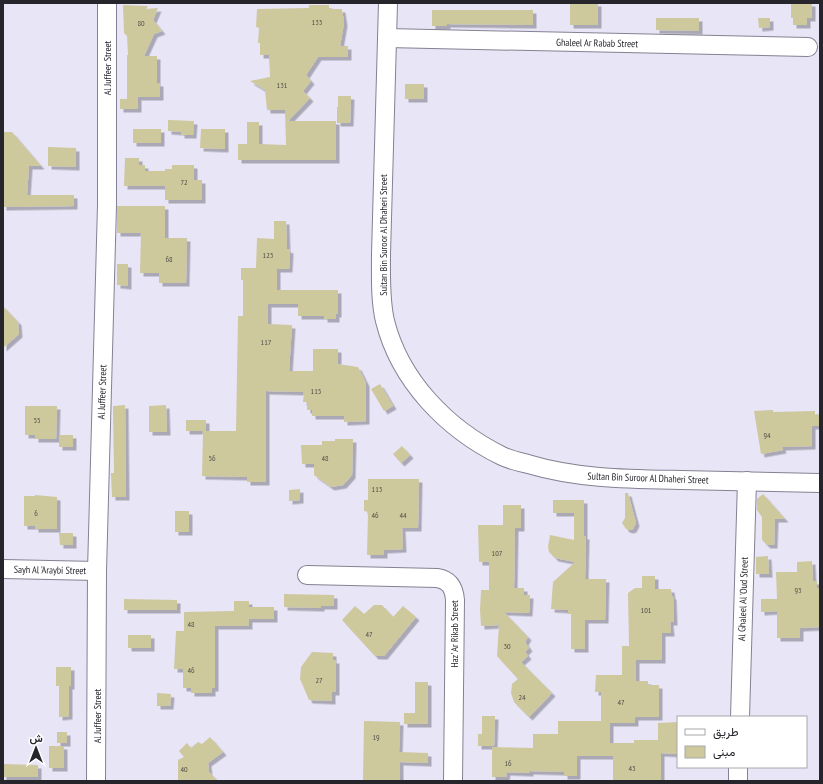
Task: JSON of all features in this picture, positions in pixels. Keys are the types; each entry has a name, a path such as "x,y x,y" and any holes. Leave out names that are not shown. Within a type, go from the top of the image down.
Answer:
{"street":[{"name":"Al Juffeer Street","path":"96,781 98,571 107,205 108,3"},
{"name":"Sultan Bin Suroor Al Dhaheri Street","path":"388,3 381,239 382,292 385,320 396,354 413,383 438,412 468,436 503,457 545,469 580,476 617,479 820,483"},
{"name":"Ghaleel Ar Rabab Street","path":"387,38 808,47"},
{"name":"Al Ghaleel Al 'Oud Street","path":"740,716 747,481"},
{"name":"Sayh Al 'Araybi Street","path":"3,569 98,571"},
{"name":"Haz' Ar Rikab Street","path":"307,575 437,578 447,581 451,586 455,600 453,781"},
{"path":"738,768 738,781"}],"building":[{"path":"570,3 598,3 598,25 570,25"},
{"path":"791,3 812,3 812,18 807,18 807,25 793,25 793,18 791,18"},
{"path":"123,5 148,6 146,9 158,8 153,20 162,31 154,34 144,56 157,56 157,83 160,83 160,97 138,97 138,109 120,109 120,99 127,99 128,55 127,36 124,33"},
{"path":"309,5 329,5 329,9 342,9 344,23 340,46 348,46 348,57 318,57 306,75 311,81 303,91 310,98 288,121 336,121 336,160 238,160 238,144 247,144 247,122 259,122 259,144 286,145 285,110 267,110 265,90 250,81 270,77 269,55 260,55 260,43 258,43 259,28 256,27 257,9 309,8"},
{"path":"432,10 533,10 533,25 447,24 447,26 432,26"},
{"path":"656,18 699,18 699,31 656,30"},
{"path":"758,18 770,18 770,27 759,28"},
{"path":"405,84 424,84 424,99 405,99"},
{"path":"338,96 351,96 350,123 337,123"},
{"path":"168,120 194,121 193,135 181,135 181,132 168,131"},
{"path":"133,129 161,129 161,143 133,143"},
{"path":"201,129 225,129 225,149 200,148"},
{"path":"3,132 12,132 41,166 29,166 27,195 74,195 74,206 3,207"},
{"path":"48,147 76,148 76,167 48,166"},
{"path":"125,158 139,158 139,165 145,165 145,171 165,171 165,169 172,169 172,165 194,165 194,180 202,180 202,200 165,200 165,186 124,186"},
{"path":"117,206 165,206 165,238 187,238 186,283 159,283 159,273 140,273 141,233 117,233"},
{"path":"274,221 286,221 287,249 290,250 289,269 277,269 277,290 338,290 338,314 336,314 336,319 324,319 324,316 298,316 298,304 268,304 268,324 292,325 289,371 313,371 313,349 338,349 338,364 358,367 366,383 366,421 344,422 344,416 312,416 312,410 307,410 307,402 303,402 304,392 266,391 266,482 247,482 247,477 202,476 203,431 186,431 186,420 206,420 206,431 236,431 238,316 243,316 243,280 241,280 241,268 256,268 257,238 274,239"},
{"path":"117,264 128,264 128,286 117,285"},
{"path":"3,306 18,322 19,334 3,348"},
{"path":"380,384 393,406 384,411 371,389"},
{"path":"125,405 126,497 112,497 111,473 114,473 113,406"},
{"path":"166,405 167,432 149,432 149,406"},
{"path":"25,406 57,406 56,439 35,439 35,435 25,435"},
{"path":"773,410 773,412 815,411 815,415 820,414 820,426 812,426 812,446 782,447 783,450 761,454 754,411"},
{"path":"59,435 73,435 73,447 59,447"},
{"path":"335,439 353,439 352,475 343,485 331,487 314,475 314,464 302,464 301,445 322,445 322,441 335,441"},
{"path":"402,446 410,455 401,463 393,454"},
{"path":"368,479 419,479 418,528 402,528 403,549 384,550 384,555 367,555 368,512 364,511 364,500 368,500"},
{"path":"300,489 300,500 289,501 289,490"},
{"path":"625,493 628,493 636,523 633,529 630,530 626,529 622,523 625,518"},
{"path":"763,494 785,519 775,519 774,545 767,545 762,540 762,517 757,510 757,499"},
{"path":"35,495 57,497 57,529 35,529 35,526 24,526 24,496"},
{"path":"553,500 584,500 584,536 586,536 585,579 606,579 605,620 585,620 585,649 571,649 571,614 568,614 568,610 551,609 553,582 575,562 555,558 549,552 548,547 550,535 574,540 574,513 553,513"},
{"path":"503,505 521,505 521,528 515,528 514,588 524,588 524,595 530,595 529,613 504,612 528,637 525,642 529,648 525,652 528,656 521,662 552,693 529,717 514,702 511,693 512,684 518,679 497,656 499,625 481,626 481,590 489,590 489,562 479,562 478,525 503,525"},
{"path":"175,511 189,511 189,532 175,532"},
{"path":"59,533 73,533 73,545 60,545"},
{"path":"768,556 769,574 756,574 756,557"},
{"path":"812,561 813,581 817,581 817,588 820,588 820,627 800,628 800,638 777,638 777,611 761,612 761,599 777,599 776,572 797,572 797,562"},
{"path":"642,576 655,576 655,589 671,589 673,596 674,622 670,622 671,633 662,633 662,660 636,660 636,681 648,681 648,685 659,685 659,717 635,717 635,723 610,723 610,743 634,743 634,740 658,740 658,723 677,722 677,754 661,753 661,781 613,781 613,756 577,756 577,776 564,776 564,772 530,771 530,773 507,772 506,777 492,777 492,747 533,748 533,734 558,734 558,721 601,721 601,692 595,692 596,675 622,675 622,646 629,646 628,593 635,588 642,588"},
{"path":"284,594 334,595 334,606 321,606 321,608 284,607"},
{"path":"124,599 177,600 177,610 124,610"},
{"path":"234,601 249,601 249,607 274,607 274,619 249,619 249,626 215,626 215,688 212,688 212,693 191,693 191,688 183,688 183,669 174,669 176,631 184,631 184,612 234,611"},
{"path":"374,605 382,605 393,617 403,606 416,617 384,656 375,656 342,620 355,606 364,614"},
{"path":"128,635 151,635 151,648 128,648"},
{"path":"312,652 333,653 333,660 336,660 336,692 332,692 332,701 309,700 300,679 301,667"},
{"path":"56,667 71,667 71,686 69,686 69,716 59,717 59,686 56,686"},
{"path":"415,682 428,682 428,724 404,724 404,713 415,713"},
{"path":"157,693 171,694 170,706 157,706"},
{"path":"482,716 495,716 494,746 478,746 478,734 482,734"},
{"path":"364,721 400,722 399,752 428,753 428,763 400,762 400,781 363,781"},
{"path":"57,732 67,732 67,743 57,743"},
{"path":"210,737 223,752 208,763 209,772 218,781 178,781 178,760 184,757 179,751 187,743 191,748 198,742 202,744"},
{"path":"49,746 64,746 64,768 49,768"},
{"path":"3,764 38,765 38,777 3,777"}]}
